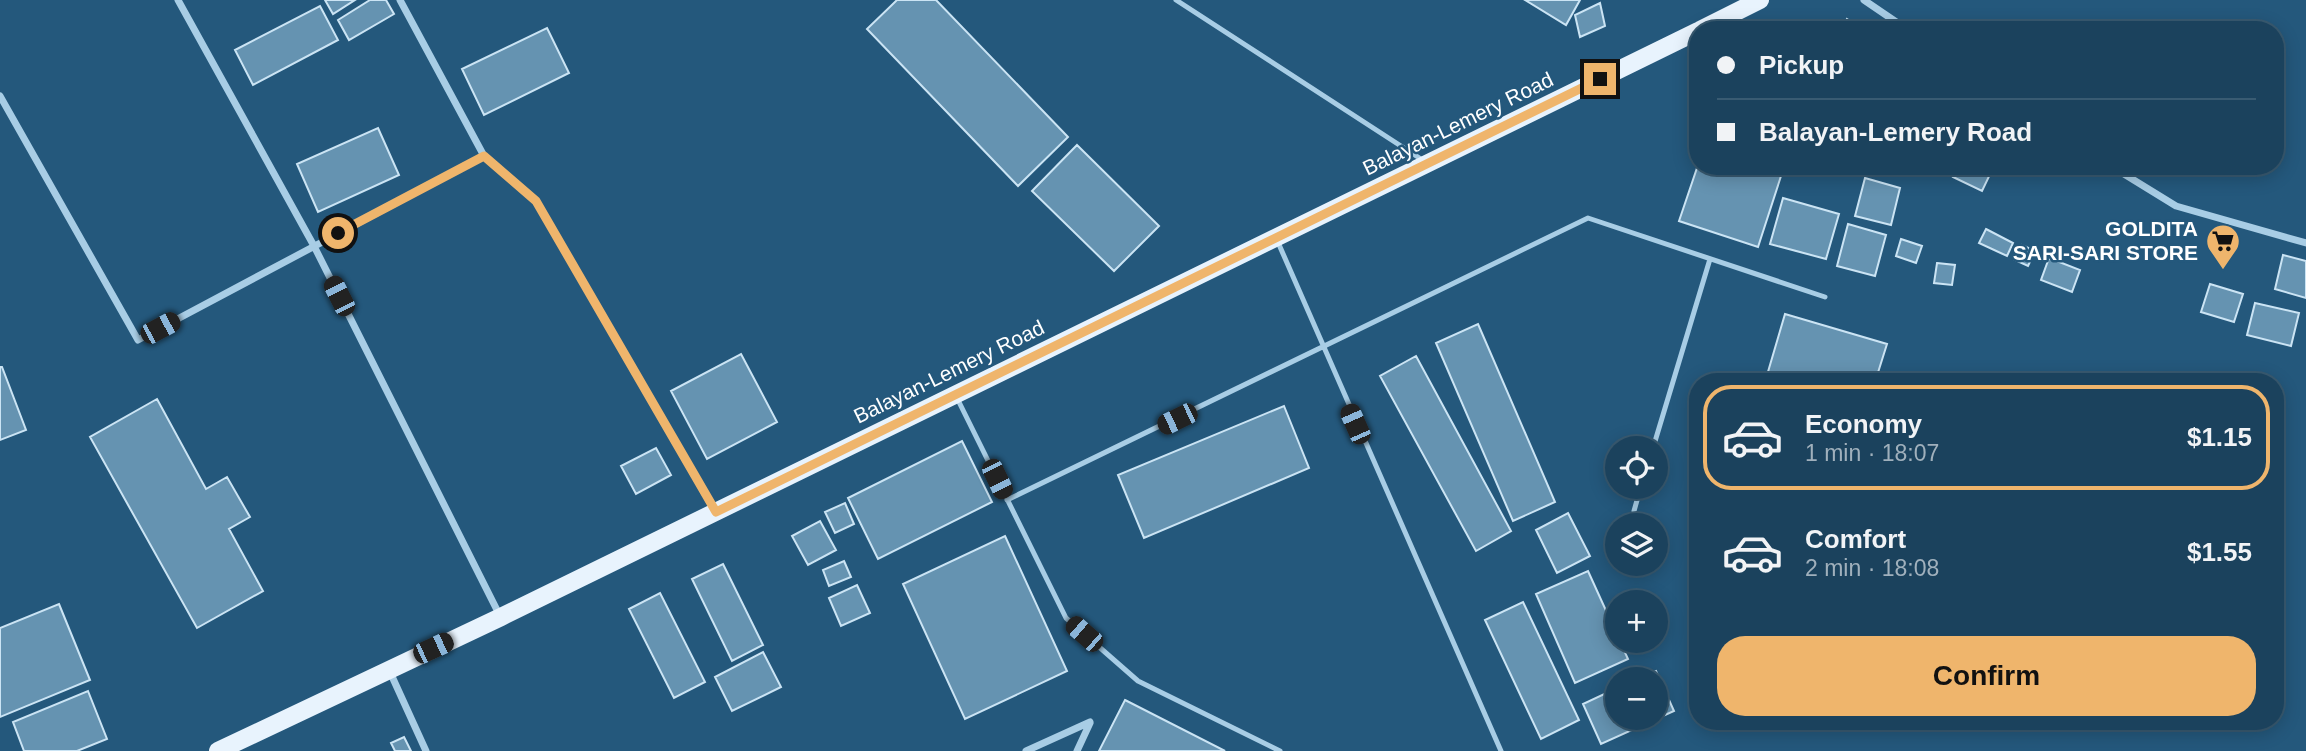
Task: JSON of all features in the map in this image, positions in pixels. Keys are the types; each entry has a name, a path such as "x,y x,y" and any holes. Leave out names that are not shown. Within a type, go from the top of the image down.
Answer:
{"main road":[{"name":"Balayan-Lemery Road","path":"1717,21 1760,0"},
{"name":"Balayan-Lemery Road","path":"218,751 501,617 1689,35"}],"street":[{"path":"178,0 314,246 501,617"},
{"path":"400,0 484,156 536,201 716,512"},
{"path":"1864,0 1895,21"},
{"path":"0,96 138,340 484,156"},
{"path":"2126,175 2176,206 2306,243"},
{"path":"388,669 426,751"},
{"path":"1026,751 1090,722 1077,751"}],"lane":[{"path":"1176,0 1429,164"},
{"path":"1007,500 1588,218 1825,298"},
{"path":"1276,237 1322,348 1501,751"},
{"path":"1657,436 1710,259"},
{"path":"956,395 1066,618 1138,681 1280,751"},
{"path":"1634,511 1637,499"}],"building":[{"path":"325,0 355,0 333,14"},
{"path":"370,0 386,0 394,14 349,40 338,20"},
{"path":"897,0 936,0 1068,137 1018,186 867,29"},
{"path":"1525,0 1580,0 1566,25"},
{"path":"1600,3 1605,26 1580,37 1575,15"},
{"path":"320,6 338,40 253,85 235,50"},
{"path":"547,28 569,73 484,115 462,69"},
{"path":"378,128 399,175 318,212 297,164"},
{"path":"1077,145 1159,226 1114,271 1032,191"},
{"path":"1695,175 1781,175 1758,247 1679,221"},
{"path":"1954,175 1990,175 1982,191 1953,177"},
{"path":"1865,178 1900,188 1891,225 1855,216"},
{"path":"1783,198 1839,214 1826,259 1770,244"},
{"path":"1848,224 1886,235 1875,276 1837,266"},
{"path":"1986,229 2013,243 2007,256 1979,243"},
{"path":"1901,239 1922,246 1916,263 1896,256"},
{"path":"2022,245 2035,251 2028,266 2015,260"},
{"path":"2283,255 2306,261 2306,298 2275,289"},
{"path":"2049,258 2080,270 2072,292 2041,280"},
{"path":"1937,263 1955,265 1952,285 1934,283"},
{"path":"2210,284 2243,294 2234,322 2201,312"},
{"path":"2255,303 2299,313 2291,346 2247,335"},
{"path":"1785,314 1887,344 1878,373 1768,373"},
{"path":"1478,324 1555,502 1513,521 1436,343"},
{"path":"741,354 777,422 707,459 671,391"},
{"path":"1416,356 1511,531 1476,551 1380,376"},
{"path":"0,367 26,430 0,440"},
{"path":"157,399 206,489 227,477 250,517 229,529 263,591 197,628 90,437"},
{"path":"1284,406 1309,468 1144,538 1118,475"},
{"path":"962,441 992,502 878,559 848,498"},
{"path":"656,448 671,475 636,494 621,466"},
{"path":"845,503 854,524 835,533 825,512"},
{"path":"1568,513 1590,556 1557,573 1536,530"},
{"path":"820,521 836,550 808,565 792,536"},
{"path":"1005,536 1067,671 965,719 903,584"},
{"path":"844,561 851,577 829,586 823,570"},
{"path":"723,564 763,645 732,661 692,579"},
{"path":"1588,571 1605,608 1605,653 1625,653 1628,659 1605,667 1605,669 1575,683 1536,594"},
{"path":"857,585 870,613 841,626 829,598"},
{"path":"660,593 705,682 674,698 629,609"},
{"path":"1523,602 1579,720 1541,739 1485,620"},
{"path":"59,604 90,680 0,717 0,628"},
{"path":"763,652 781,687 732,711 715,677"},
{"path":"88,691 107,739 77,751 24,751 13,722"},
{"path":"1605,694 1605,730 1632,730 1601,744 1583,704"},
{"path":"1668,698 1674,711 1668,714"},
{"path":"1125,700 1225,751 1099,751"},
{"path":"404,737 411,751 395,751 391,743"}],"place":[{"name":"GOLDITA SARI-SARI STORE","path":"2223,271"}],"route":[{"path":"338,233 484,156 536,201 716,512 1600,79"}]}
